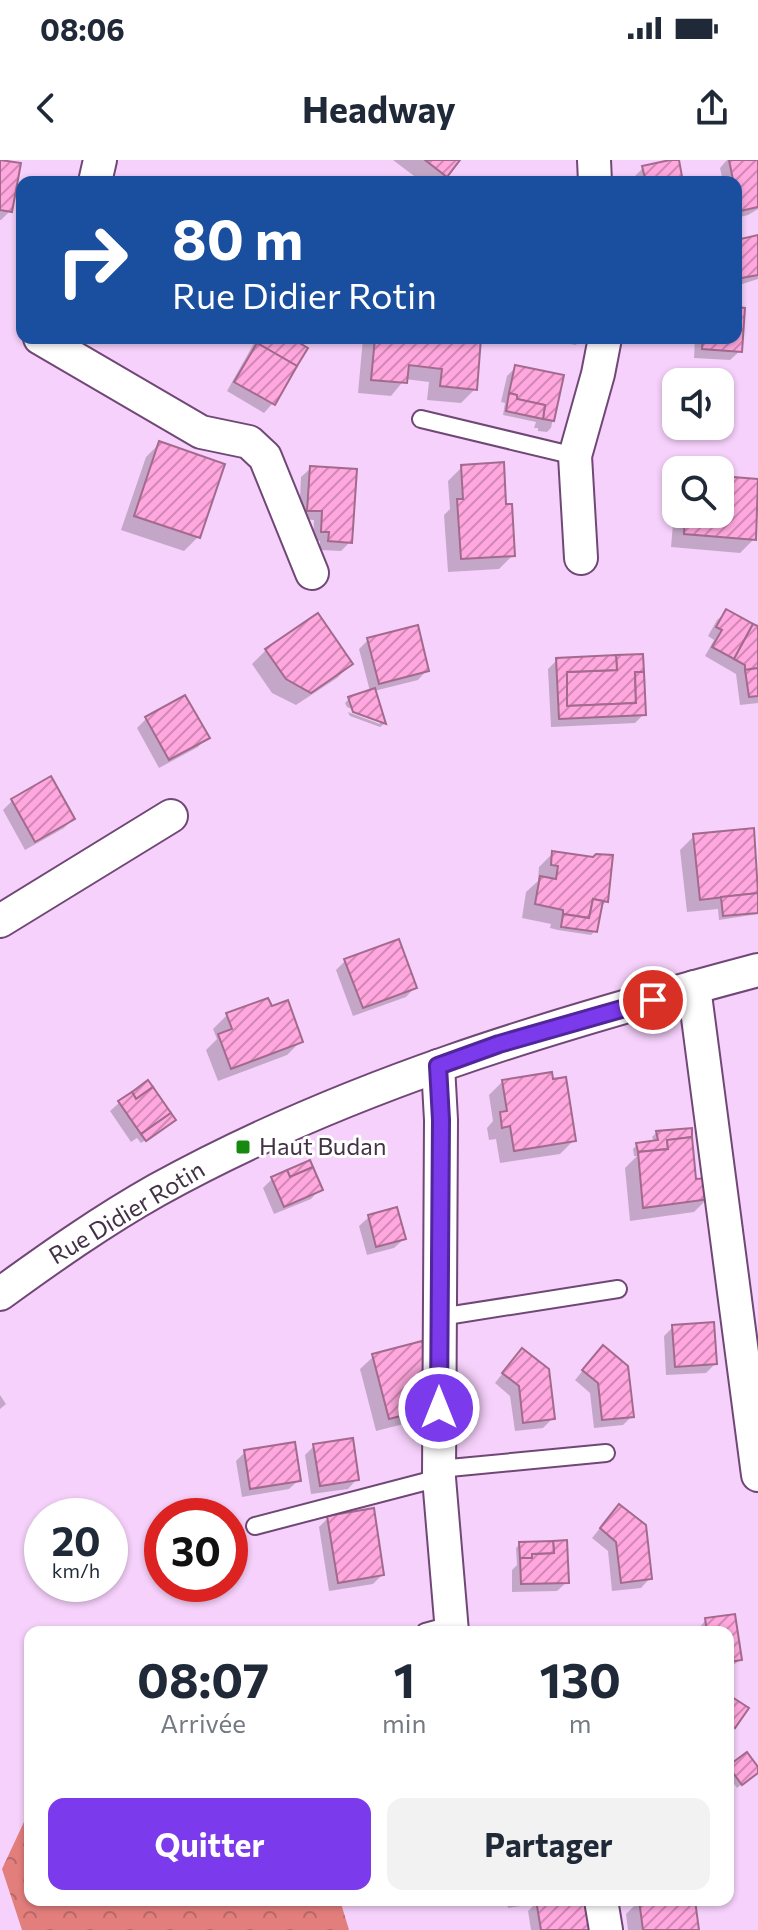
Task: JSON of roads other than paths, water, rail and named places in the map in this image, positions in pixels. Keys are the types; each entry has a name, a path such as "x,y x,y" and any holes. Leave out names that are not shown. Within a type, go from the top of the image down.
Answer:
{"street":[{"path":"50,344 201,432 249,442 265,457 312,573"},
{"path":"581,558 575,456 604,344"},
{"path":"0,921 171,816"},
{"name":"Rue Didier Rotin","path":"0,1294 90,1230 157,1190 295,1122 377,1087 499,1044 758,970"},
{"path":"694,987 758,1475"},
{"path":"438,1066 441,1120 439,1474 443,1626"},
{"path":"602,1906 606,1930"}],"lane":[{"path":"421,419 575,456"},
{"path":"440,1317 618,1289"},
{"path":"255,1526 439,1474 606,1453"}],"place":[{"name":"Haut Budan","path":"243,1147"}]}
